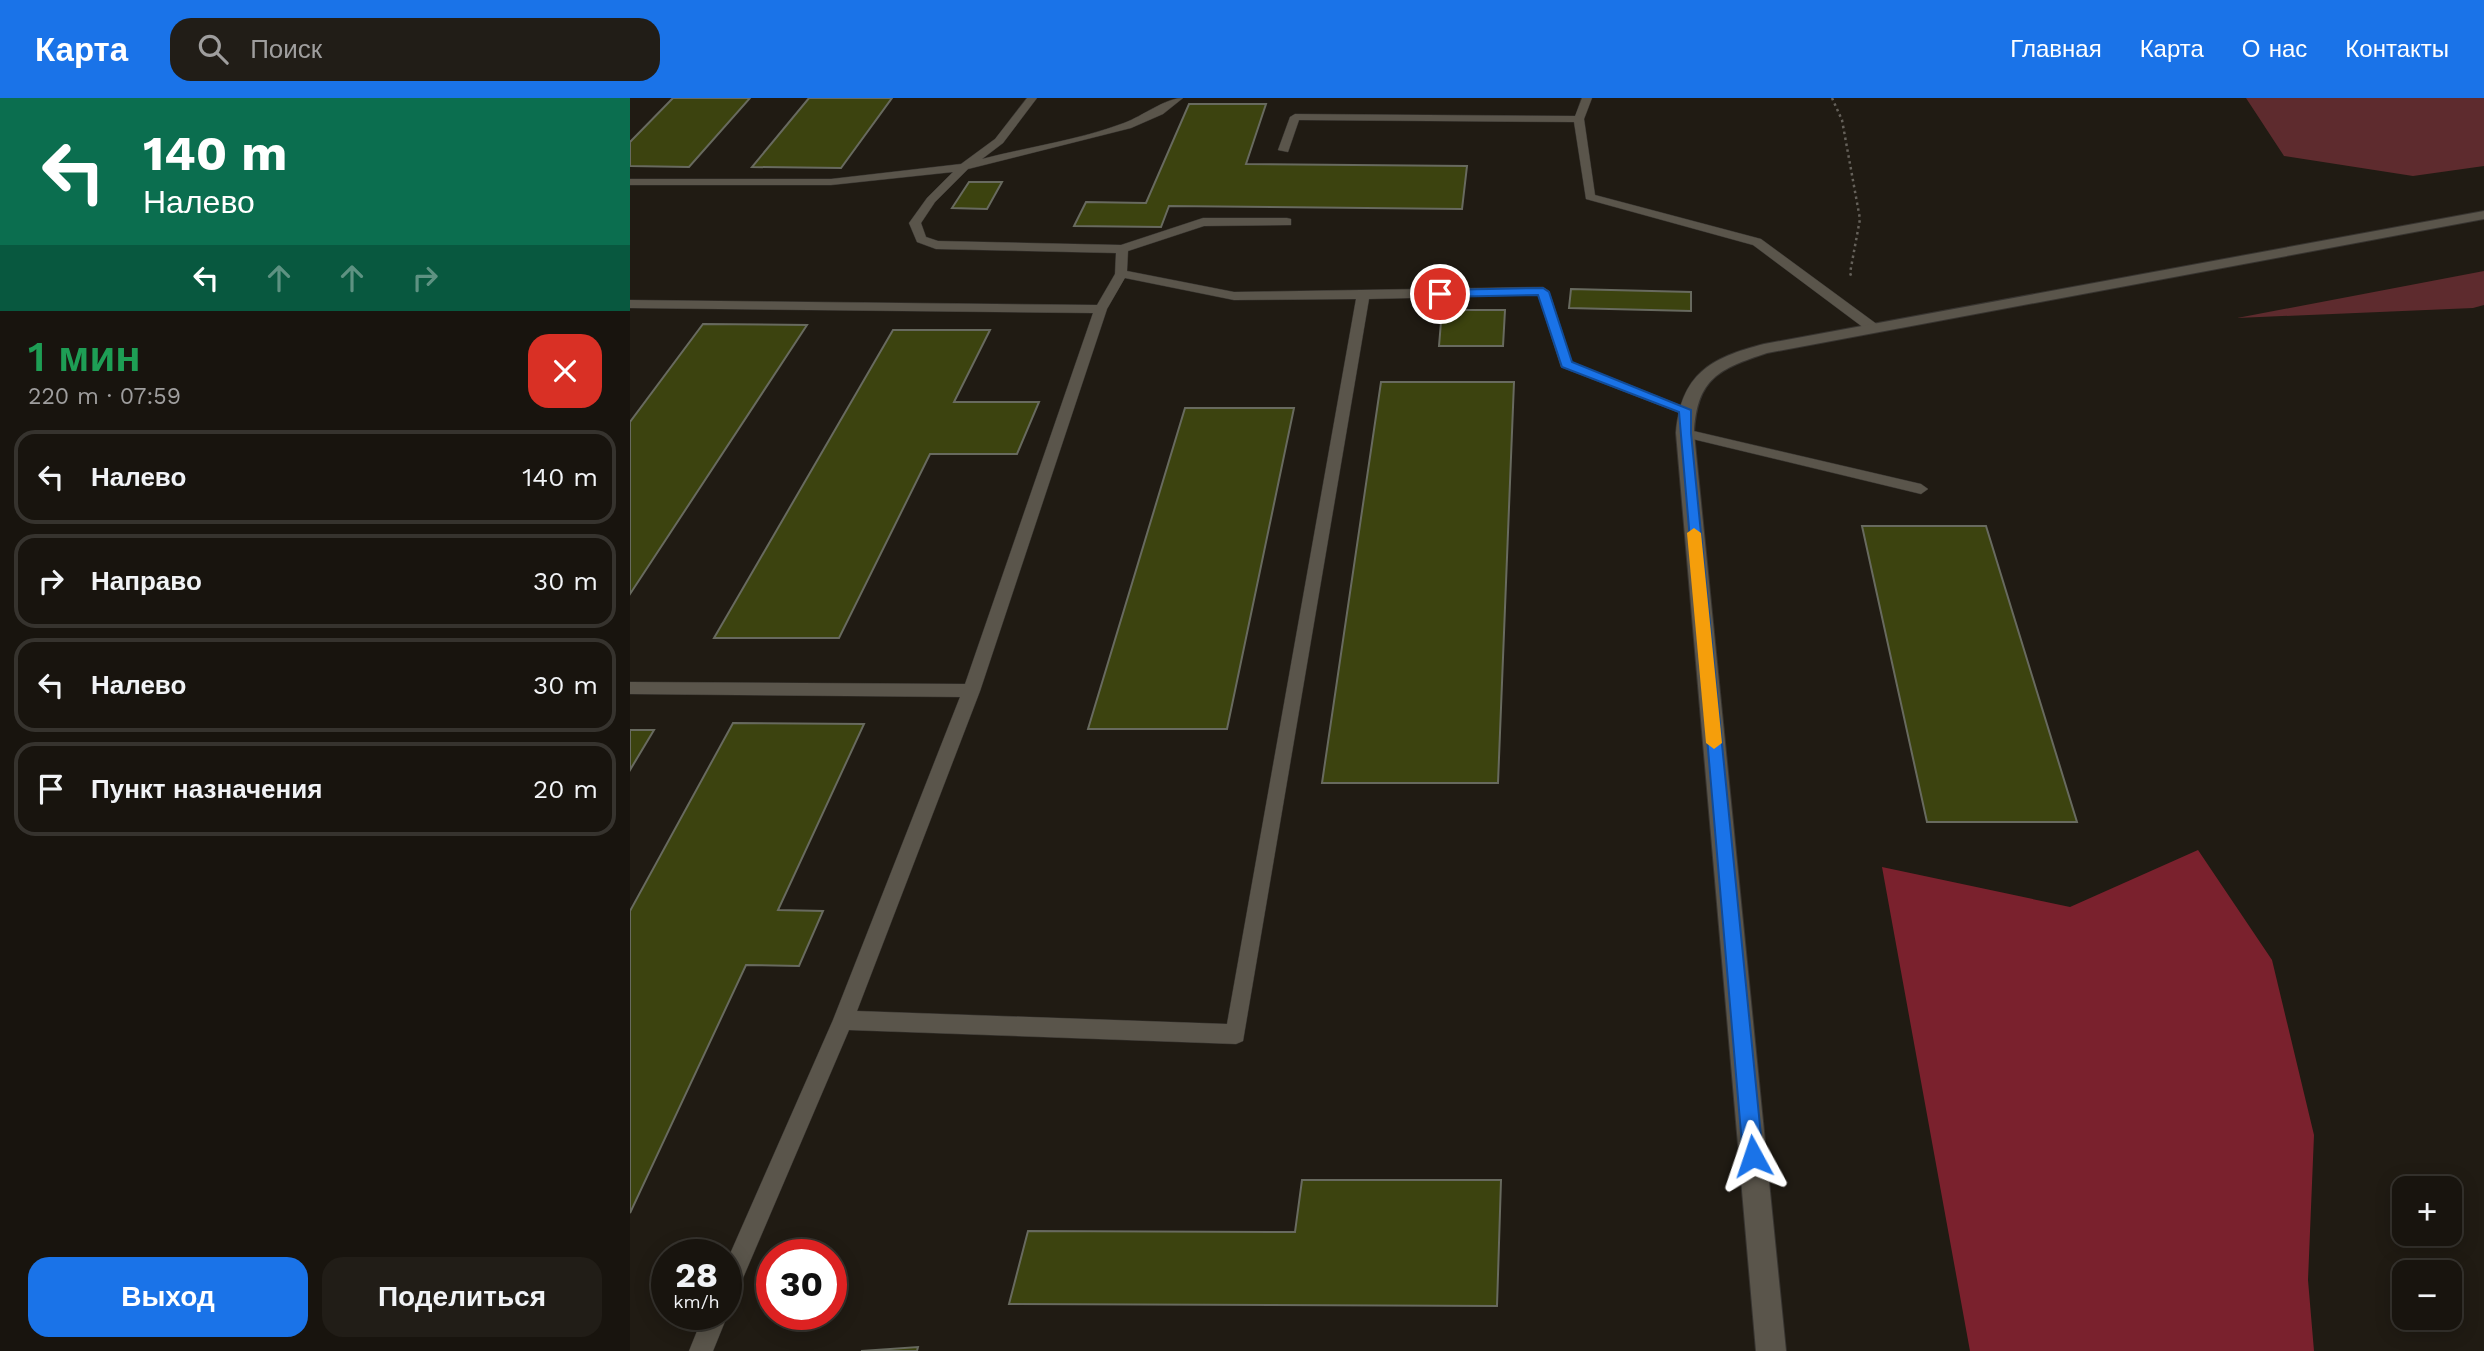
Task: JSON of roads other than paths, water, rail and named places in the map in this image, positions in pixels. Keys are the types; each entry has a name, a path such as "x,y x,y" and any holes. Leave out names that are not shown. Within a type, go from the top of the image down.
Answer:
{"street":[{"path":"1771,1351 1685,433 1685,410 1690,392 1702,375 1727,361 1764,349 2484,215"}],"lane":[{"path":"1032,98 999,141 964,167 931,200 915,223 921,239 936,246 1122,249 1203,222 1287,222"},
{"path":"630,182 831,182 964,167 1127,126 1159,112 1178,98"},
{"path":"1587,98 1578,119 1590,197 1756,243 1873,328"},
{"path":"1284,150 1294,117 1578,119"},
{"path":"742,1254 843,1020 971,691 1101,309 1121,274 1122,249"},
{"path":"1121,274 1234,296 1543,292 1566,364 1685,410"},
{"path":"843,1020 1236,1034 1363,295"},
{"path":"630,304 1101,309"},
{"path":"1685,433 1921,489"},
{"path":"630,688 971,691"},
{"path":"701,1351 710,1330"}]}
